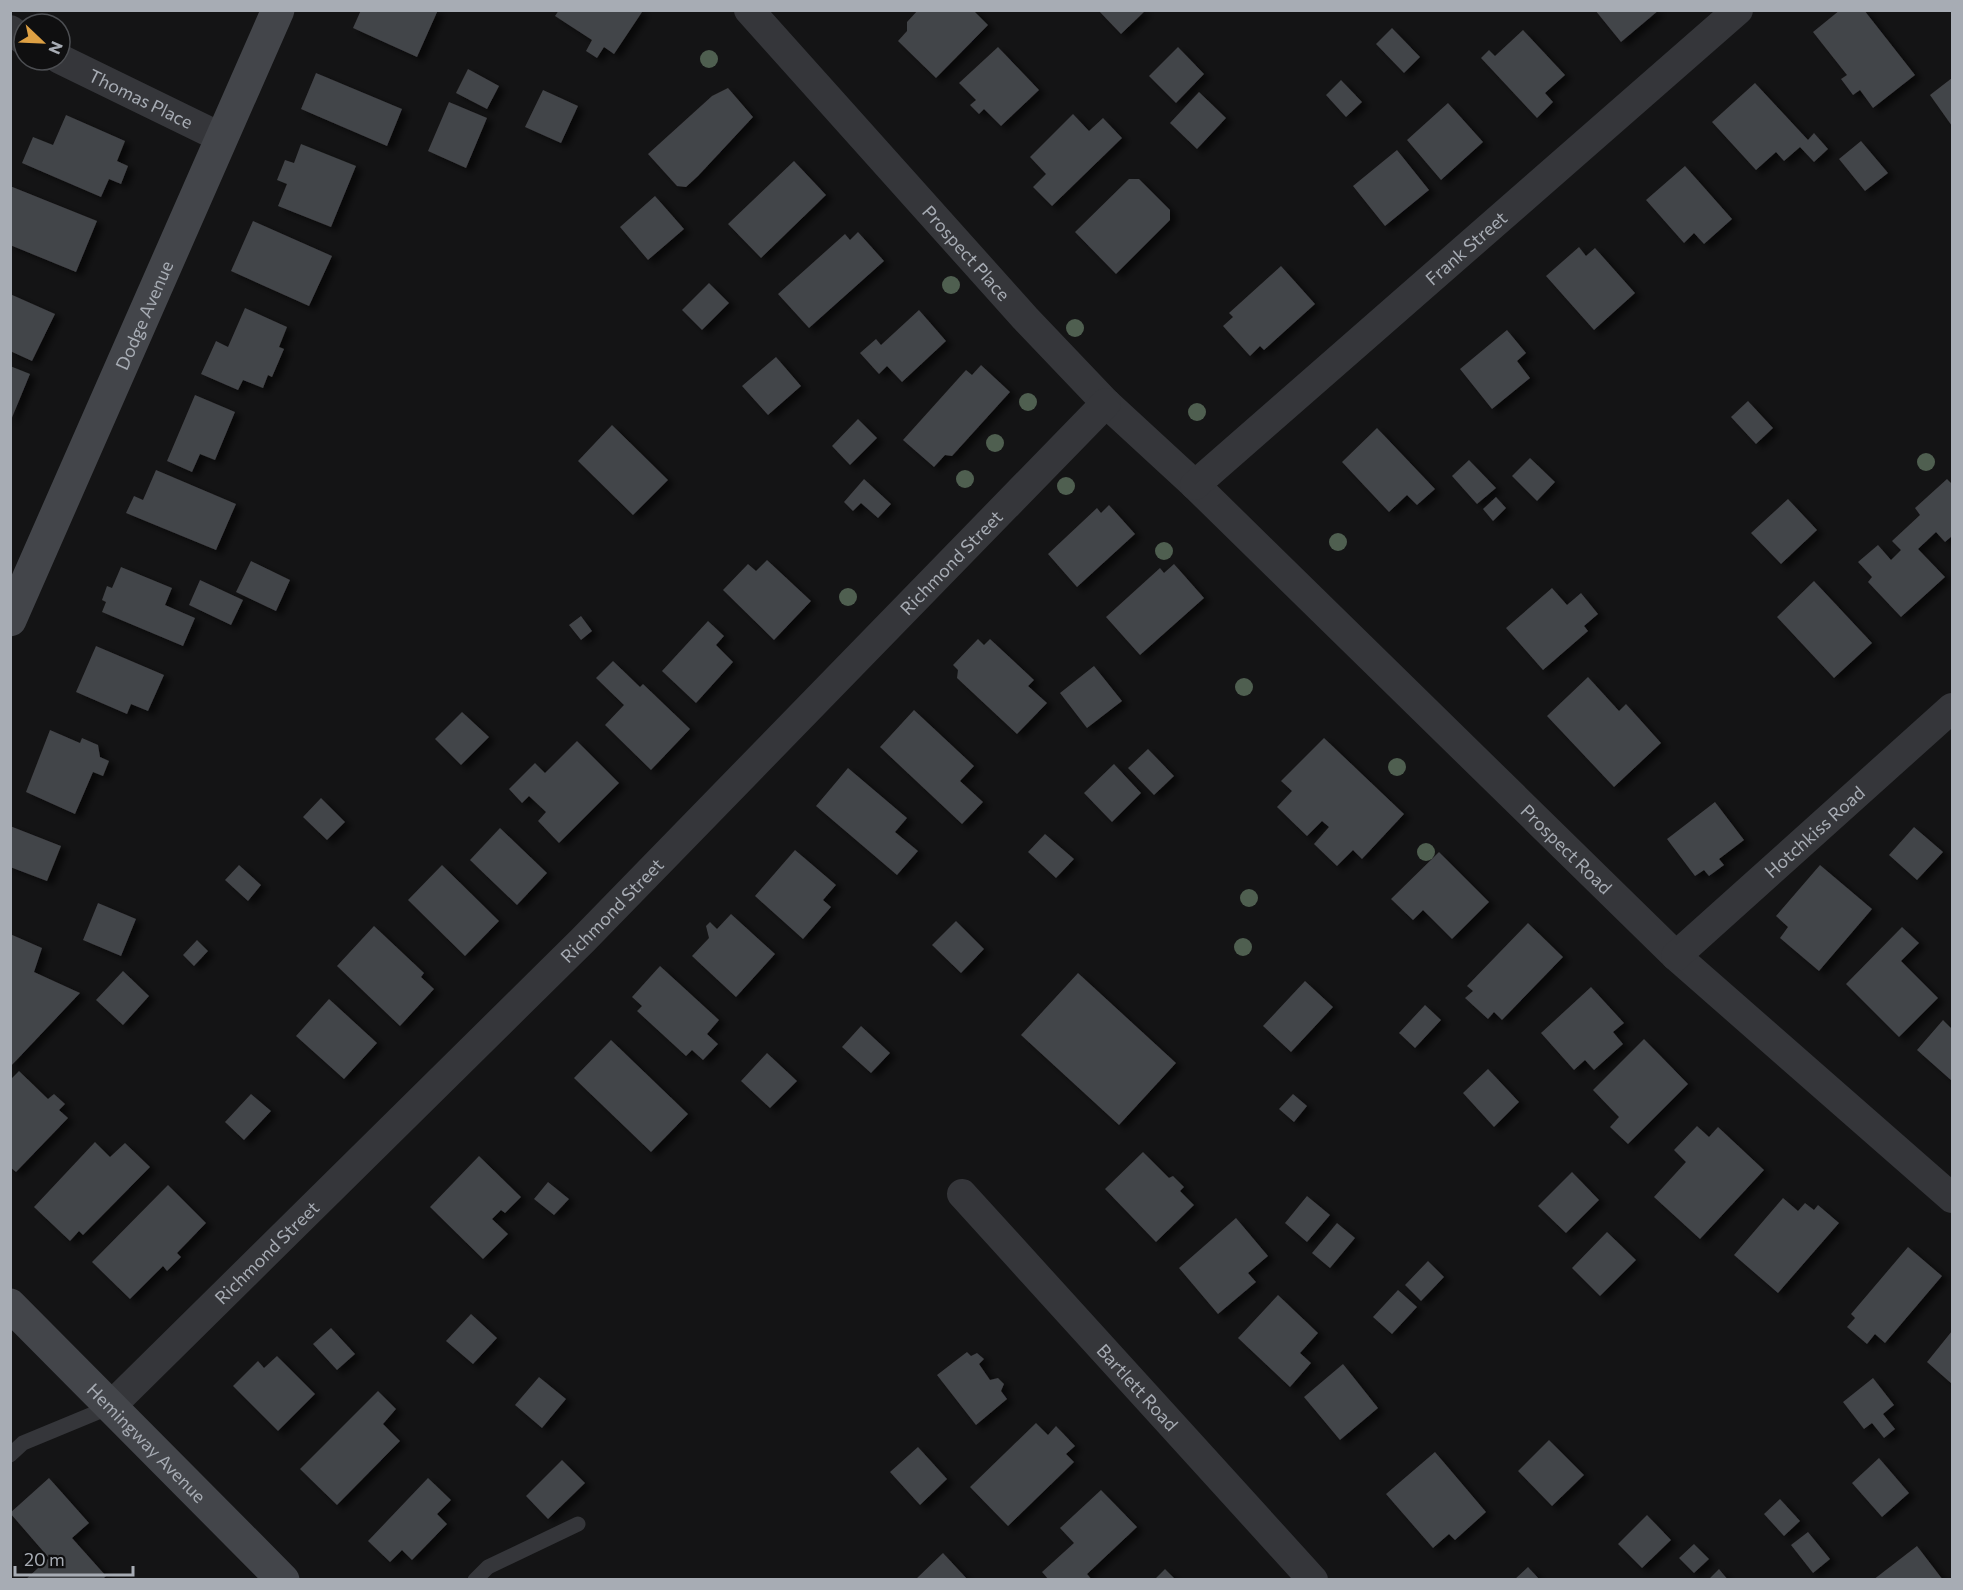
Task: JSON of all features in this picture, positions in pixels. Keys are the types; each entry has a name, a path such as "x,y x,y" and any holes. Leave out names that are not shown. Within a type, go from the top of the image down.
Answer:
{"main road":[{"name":"Dodge Avenue","path":"10,620 278,10"},
{"name":"Hemingway Avenue","path":"14,1314 283,1580"}],"street":[{"name":"Prospect Place","path":"749,10 1025,318 1106,403 1195,485"},
{"name":"Frank Street","path":"1195,485 1738,10"},
{"name":"Thomas Place","path":"72,65 222,138"},
{"name":"Richmond Street","path":"110,1407 583,940 1106,403"},
{"name":"Prospect Road","path":"1195,485 1676,956 1953,1198"},
{"name":"Hotchkiss Road","path":"1676,956 1953,708"},
{"name":"Bartlett Road","path":"962,1194 1313,1580"}],"lane":[{"path":"10,1455 23,1443 110,1407"},
{"path":"475,1580 488,1567 578,1524"}],"building":[{"path":"361,10 438,10 417,57 353,28"},
{"path":"559,10 640,10 642,12 614,54 604,47 597,58 586,51 592,40 555,16"},
{"path":"918,10 973,10 988,25 936,78 898,41 907,31 907,22"},
{"path":"1098,10 1146,10 1121,34"},
{"path":"1595,10 1659,10 1621,42"},
{"path":"1840,10 1864,10 1915,75 1873,108 1860,90 1853,95 1841,79 1847,75 1813,32"},
{"path":"1392,28 1420,57 1404,73 1376,44"},
{"path":"1523,30 1565,75 1545,93 1553,102 1537,118 1481,58 1489,50 1495,56"},
{"path":"998,47 1039,90 1001,126 984,109 979,114 970,105 976,100 959,83"},
{"path":"1178,47 1204,74 1176,103 1149,76"},
{"path":"468,69 499,86 487,109 456,93"},
{"path":"316,73 402,109 387,146 301,109"},
{"path":"1952,78 1952,126 1930,95"},
{"path":"1341,80 1362,102 1346,117 1326,95"},
{"path":"1755,83 1808,140 1814,133 1828,149 1814,162 1800,147 1784,161 1776,152 1756,170 1712,122"},
{"path":"728,88 753,117 686,187 677,186 648,154 712,96"},
{"path":"543,90 578,106 561,143 525,127"},
{"path":"1199,92 1226,118 1197,149 1170,123"},
{"path":"449,102 487,118 466,168 428,151"},
{"path":"1448,103 1483,142 1441,180 1407,140"},
{"path":"1073,114 1089,131 1103,118 1122,138 1052,206 1033,187 1046,174 1030,157"},
{"path":"66,115 125,141 117,161 128,166 121,184 109,179 101,197 22,163 33,137 53,145"},
{"path":"1861,141 1888,173 1865,191 1839,159"},
{"path":"301,144 356,166 331,227 278,206 287,184 277,180 285,160 294,163"},
{"path":"1397,150 1429,190 1385,226 1353,186"},
{"path":"794,161 826,195 761,258 728,224"},
{"path":"1685,166 1732,219 1704,244 1694,233 1684,243 1646,200"},
{"path":"1129,179 1139,179 1170,210 1170,220 1116,274 1075,232"},
{"path":"10,186 97,221 76,272 10,245"},
{"path":"655,196 684,229 648,260 620,227"},
{"path":"253,221 332,256 309,306 231,271"},
{"path":"858,232 884,261 809,328 778,294 845,234 850,240"},
{"path":"1579,247 1586,256 1595,248 1635,293 1594,330 1546,276"},
{"path":"1281,266 1315,304 1264,350 1260,346 1250,356 1223,326 1233,317 1229,313"},
{"path":"709,283 729,303 702,330 682,310"},
{"path":"10,294 55,314 32,361 10,351"},
{"path":"245,308 287,327 279,347 284,349 272,377 268,375 263,388 243,380 238,390 201,374 216,341 228,347"},
{"path":"919,310 946,341 902,382 887,366 879,374 860,353 876,339 881,345"},
{"path":"1507,330 1526,353 1517,361 1530,378 1492,409 1460,369"},
{"path":"776,357 801,386 768,415 742,386"},
{"path":"981,365 1010,392 952,456 945,455 934,467 903,440 966,370 972,375"},
{"path":"10,366 30,374 11,420 10,420"},
{"path":"195,395 235,412 215,460 200,454 192,472 167,461"},
{"path":"1748,401 1773,428 1756,444 1731,417"},
{"path":"858,419 877,438 850,465 832,446"},
{"path":"612,425 668,480 633,515 578,461"},
{"path":"1377,428 1435,489 1417,505 1407,495 1389,512 1342,462"},
{"path":"1530,458 1555,482 1537,501 1512,476"},
{"path":"1469,460 1496,488 1477,504 1452,476"},
{"path":"156,470 236,504 216,550 126,513 134,496 143,500"},
{"path":"864,479 891,504 878,518 861,503 853,511 844,502"},
{"path":"1947,479 1952,484 1952,536 1945,542 1936,532 1918,549 1945,577 1901,617 1868,582 1872,577 1858,562 1878,545 1891,560 1901,550 1892,541 1920,515 1915,508"},
{"path":"1496,497 1506,508 1493,521 1483,509"},
{"path":"1788,499 1817,530 1781,564 1751,533"},
{"path":"1109,505 1135,534 1077,587 1048,554 1097,508 1101,513"},
{"path":"767,560 811,601 774,640 723,590 748,564 756,571"},
{"path":"251,561 290,580 276,611 236,592"},
{"path":"1174,564 1204,598 1140,655 1106,617 1160,568 1164,573"},
{"path":"121,567 172,588 165,605 195,618 183,646 102,612 106,602 102,600 107,586 112,588"},
{"path":"200,580 243,600 231,625 189,605"},
{"path":"1814,581 1872,643 1834,678 1777,617"},
{"path":"1552,588 1567,605 1581,593 1598,614 1584,626 1588,631 1543,670 1506,628"},
{"path":"581,616 592,631 581,640 569,625"},
{"path":"708,621 724,636 716,645 733,662 696,703 662,671"},
{"path":"978,639 984,645 990,639 1034,680 1028,686 1047,703 1017,734 957,678 958,670 953,665"},
{"path":"96,646 164,675 148,711 131,704 127,714 76,692"},
{"path":"613,661 640,687 643,684 690,729 651,770 605,725 624,705 596,678"},
{"path":"1094,666 1122,701 1087,728 1060,693"},
{"path":"1588,677 1619,711 1626,704 1661,743 1614,787 1547,716"},
{"path":"914,710 974,766 960,781 983,802 962,824 880,747"},
{"path":"462,712 489,737 461,765 435,739"},
{"path":"50,730 80,743 82,738 98,745 100,757 109,761 103,776 93,772 75,814 26,792"},
{"path":"1324,738 1404,814 1362,859 1353,850 1337,866 1314,844 1329,827 1322,821 1307,836 1277,807 1292,791 1281,781"},
{"path":"577,741 619,783 559,843 538,821 546,812 529,796 522,803 509,789 535,763 545,773"},
{"path":"1148,749 1174,776 1154,795 1128,768"},
{"path":"1114,764 1141,793 1112,822 1084,793"},
{"path":"848,768 907,818 895,832 918,851 897,875 816,806"},
{"path":"321,798 345,822 327,840 303,817"},
{"path":"1715,802 1744,840 1719,859 1724,865 1709,876 1704,870 1695,876 1667,839"},
{"path":"10,826 61,846 47,881 10,867"},
{"path":"1914,827 1943,852 1917,880 1889,855"},
{"path":"500,828 547,873 517,905 470,860"},
{"path":"1045,834 1074,859 1056,878 1028,852"},
{"path":"795,850 836,885 823,900 831,907 803,939 755,896"},
{"path":"1439,852 1489,902 1452,939 1423,910 1413,920 1391,899"},
{"path":"239,865 261,885 248,901 225,880"},
{"path":"442,865 499,921 465,956 408,900"},
{"path":"1820,865 1872,909 1819,971 1780,938 1788,927 1776,916"},
{"path":"98,903 136,919 121,956 83,940"},
{"path":"731,914 775,954 736,997 692,956 709,938 706,926 710,922 717,929"},
{"path":"956,921 984,949 961,973 932,945"},
{"path":"1528,923 1563,957 1502,1020 1494,1012 1488,1019 1465,998 1473,991 1467,986"},
{"path":"374,926 424,973 421,977 434,989 400,1026 337,966"},
{"path":"1902,927 1919,943 1901,961 1938,998 1899,1037 1846,984"},
{"path":"10,934 42,948 34,972 80,993 10,1067"},
{"path":"197,940 208,951 194,966 183,955"},
{"path":"660,966 719,1020 707,1034 718,1044 703,1060 692,1050 686,1056 637,1011 642,1006 632,997"},
{"path":"123,971 149,996 123,1025 96,1000"},
{"path":"1078,973 1176,1063 1119,1125 1021,1035"},
{"path":"1305,981 1333,1007 1291,1052 1263,1026"},
{"path":"1591,987 1624,1023 1613,1032 1623,1044 1594,1070 1585,1060 1574,1070 1541,1033"},
{"path":"329,999 377,1043 344,1079 296,1036"},
{"path":"1425,1005 1441,1020 1415,1048 1399,1033"},
{"path":"1943,1020 1952,1029 1952,1081 1917,1050"},
{"path":"861,1026 890,1053 871,1073 842,1047"},
{"path":"1644,1039 1688,1084 1628,1144 1610,1127 1619,1117 1593,1090"},
{"path":"611,1040 688,1114 651,1152 574,1078"},
{"path":"767,1053 797,1081 770,1108 741,1081"},
{"path":"1488,1069 1519,1102 1494,1127 1463,1093"},
{"path":"19,1071 48,1099 54,1094 65,1104 59,1110 68,1118 16,1172 10,1167 10,1080"},
{"path":"251,1094 271,1111 244,1140 225,1122"},
{"path":"1293,1094 1307,1106 1294,1122 1279,1109"},
{"path":"1697,1126 1709,1137 1718,1127 1764,1170 1700,1239 1654,1197 1686,1162 1674,1150"},
{"path":"95,1142 110,1157 125,1143 150,1167 83,1235 79,1231 70,1241 34,1207"},
{"path":"1143,1152 1169,1178 1173,1176 1184,1187 1180,1191 1194,1205 1156,1242 1105,1189"},
{"path":"479,1156 521,1197 505,1213 501,1210 492,1219 508,1234 483,1259 430,1207"},
{"path":"1572,1172 1599,1200 1566,1233 1538,1206"},
{"path":"548,1182 569,1199 554,1215 534,1199"},
{"path":"168,1185 206,1223 177,1253 181,1257 167,1271 163,1266 130,1299 92,1262"},
{"path":"1307,1196 1330,1215 1307,1242 1285,1223"},
{"path":"1783,1198 1798,1211 1805,1203 1814,1210 1818,1205 1839,1223 1778,1293 1734,1255"},
{"path":"1236,1218 1268,1256 1248,1273 1256,1282 1218,1314 1179,1268"},
{"path":"1337,1223 1355,1238 1330,1268 1312,1253"},
{"path":"1607,1232 1636,1260 1600,1296 1572,1268"},
{"path":"1908,1247 1942,1276 1885,1343 1875,1334 1867,1344 1847,1327 1855,1318 1851,1314"},
{"path":"1428,1261 1444,1277 1421,1301 1405,1285"},
{"path":"1398,1290 1417,1307 1392,1334 1373,1317"},
{"path":"1278,1295 1318,1333 1300,1353 1311,1363 1290,1387 1238,1338"},
{"path":"471,1314 497,1338 473,1364 446,1341"},
{"path":"331,1328 355,1354 337,1370 313,1344"},
{"path":"1952,1331 1952,1384 1927,1362"},
{"path":"967,1352 971,1356 977,1353 984,1359 979,1364 990,1380 998,1378 1004,1384 1001,1391 1007,1399 976,1425 937,1375"},
{"path":"277,1356 315,1394 278,1431 233,1386 258,1361 264,1368"},
{"path":"1343,1364 1378,1408 1340,1440 1304,1397"},
{"path":"539,1377 566,1399 542,1428 515,1405"},
{"path":"1873,1378 1894,1405 1883,1414 1895,1429 1884,1438 1872,1423 1864,1429 1843,1402"},
{"path":"378,1391 396,1409 383,1424 400,1441 337,1505 300,1469"},
{"path":"1036,1423 1048,1435 1056,1426 1075,1446 1066,1454 1074,1462 1008,1526 970,1487"},
{"path":"1549,1440 1584,1475 1552,1506 1518,1471"},
{"path":"918,1447 947,1479 920,1505 890,1472"},
{"path":"1435,1452 1486,1512 1455,1540 1449,1534 1433,1548 1386,1494"},
{"path":"1879,1458 1909,1493 1882,1517 1852,1483"},
{"path":"562,1460 585,1483 548,1519 526,1496"},
{"path":"49,1478 89,1523 72,1538 106,1576 102,1580 25,1580 49,1558 10,1513"},
{"path":"428,1478 451,1500 437,1514 447,1524 412,1560 402,1550 390,1562 368,1541"},
{"path":"1101,1490 1137,1527 1087,1574 1092,1580 1049,1580 1042,1572 1074,1543 1060,1528"},
{"path":"1780,1499 1800,1521 1784,1536 1764,1514"},
{"path":"1647,1515 1671,1540 1642,1568 1618,1544"},
{"path":"1808,1532 1830,1559 1813,1573 1791,1545"},
{"path":"1694,1544 1709,1559 1694,1573 1679,1558"},
{"path":"1917,1546 1943,1580 1873,1580"},
{"path":"943,1553 968,1580 915,1580"},
{"path":"1528,1567 1540,1580 1514,1580"},
{"path":"1165,1569 1176,1580 1154,1580"},
{"path":"1719,1569 1728,1580 1708,1580"}]}
